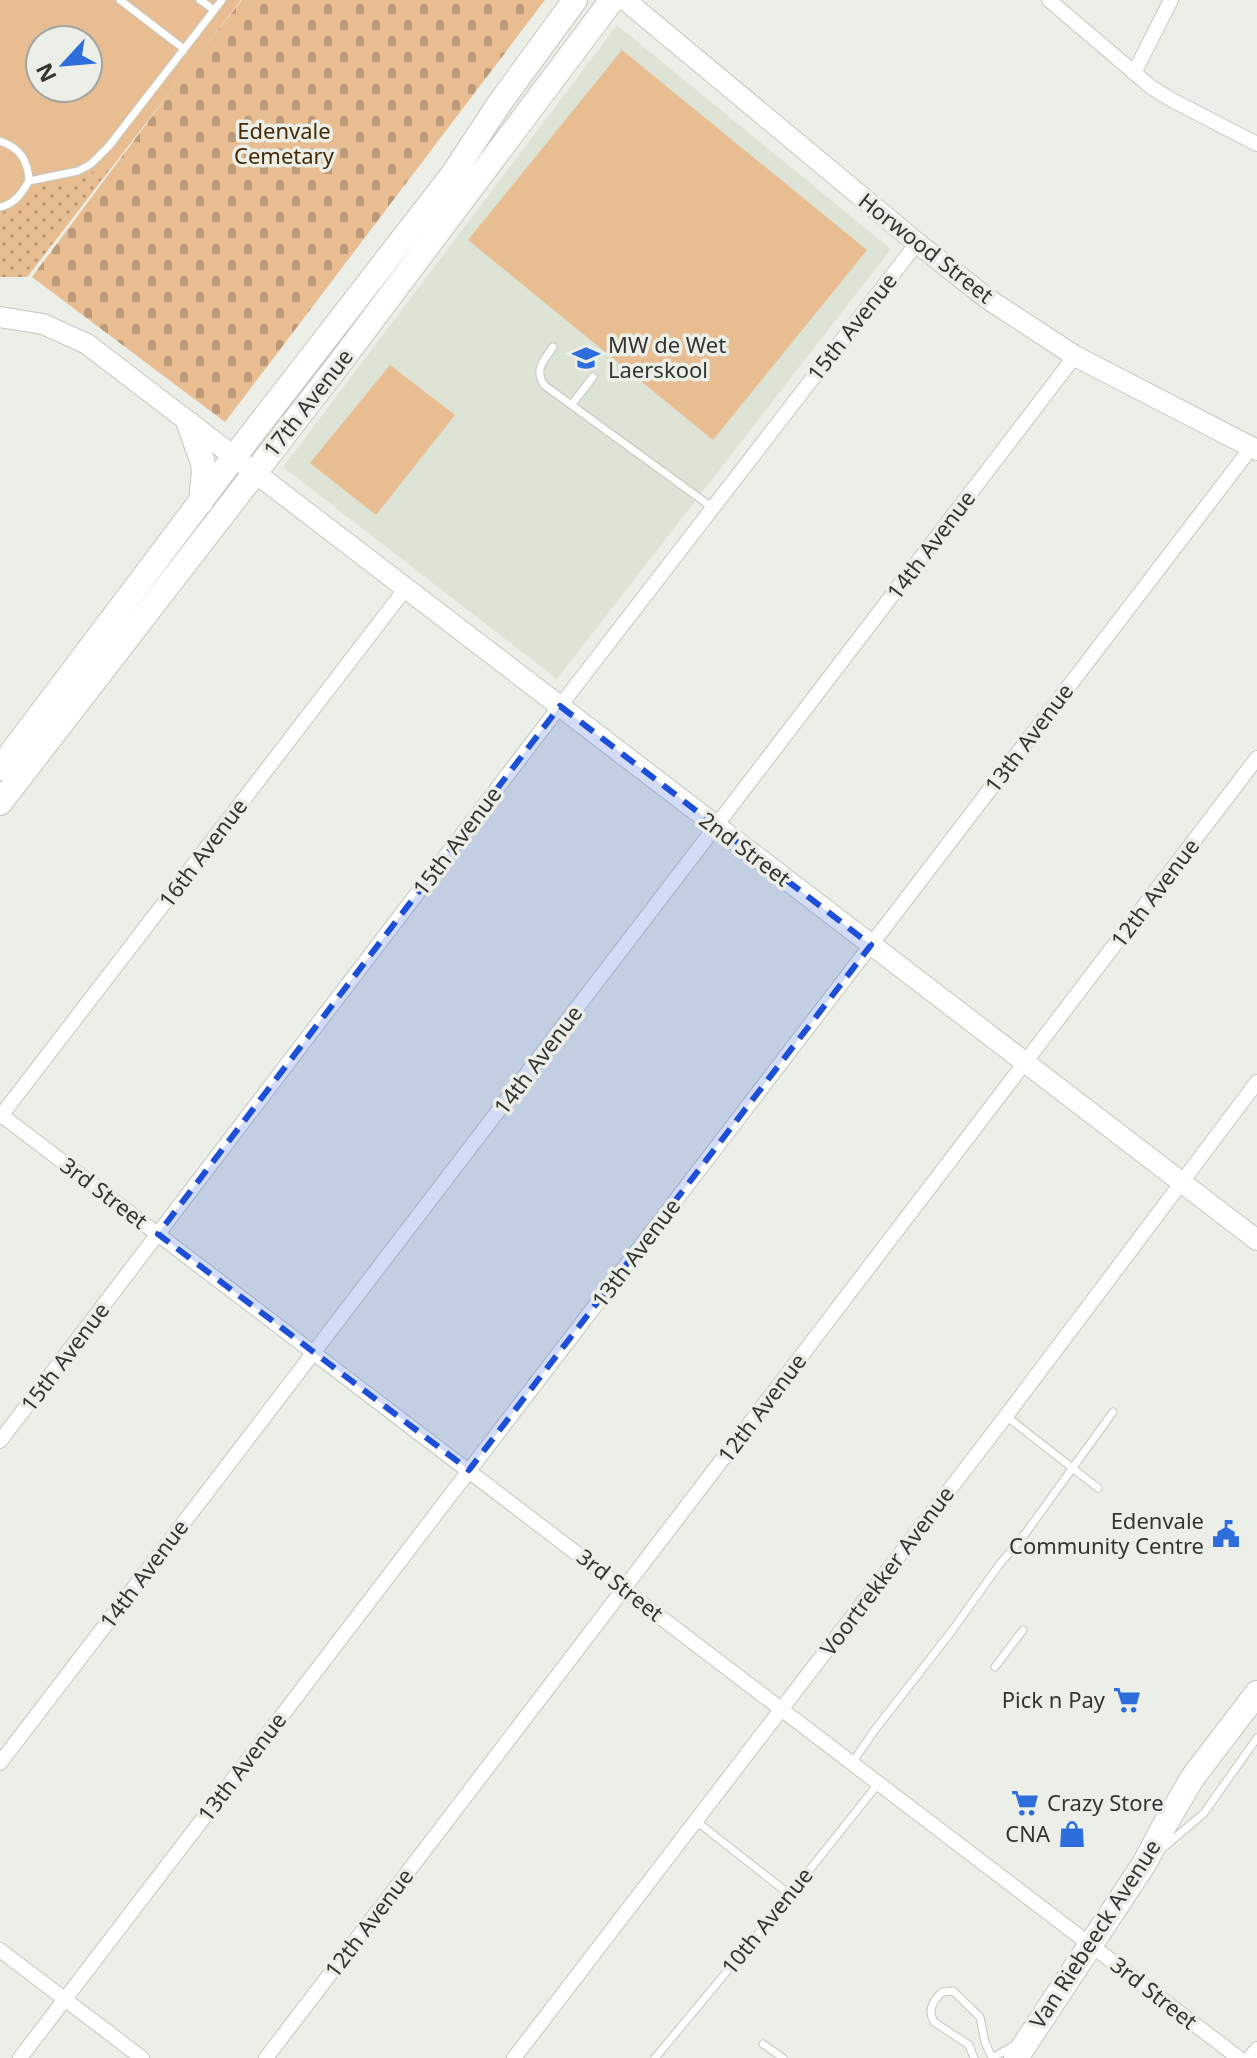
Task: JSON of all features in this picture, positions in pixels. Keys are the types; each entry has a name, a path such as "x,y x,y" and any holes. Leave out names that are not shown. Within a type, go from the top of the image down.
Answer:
{"main road":[{"name":"17th Avenue","path":"0,803 4,771 234,457 453,174 499,104 575,0"},
{"name":"17th Avenue","path":"4,771 254,472 342,360 612,0"},
{"name":"Horwood Street","path":"625,0 988,299 1075,356 1254,449"},
{"name":"2nd Street","path":"0,317 43,324 87,344 1257,1240"},
{"path":"189,424 204,471 201,502"},
{"name":"Van Riebeeck Avenue","path":"1023,2048 1144,1864 1193,1777 1257,1693"}],"street":[{"path":"1049,0 1134,73 1170,99 1257,144"},
{"path":"1134,73 1171,0"},
{"name":"15th Avenue","path":"0,1441 917,243"},
{"name":"14th Avenue","path":"0,1763 1075,356"},
{"name":"13th Avenue","path":"20,2058 1254,449"},
{"name":"16th Avenue","path":"1,1115 406,588"},
{"name":"12th Avenue","path":"266,2058 1257,758"},
{"name":"Voortrekker Avenue","path":"514,2058 1006,1416 1257,1082"},
{"name":"3rd Street","path":"1,1115 1239,2058"},
{"path":"0,1950 142,2058"},
{"path":"1250,2058 1257,2049"}],"lane":[{"path":"120,0 184,49"},
{"path":"200,0 214,10"},
{"path":"29,181 78,171 91,164 109,146 222,0"},
{"path":"0,141 20,152 29,170 29,181 20,195 0,207"},
{"path":"553,347 539,366 539,377 551,391 713,508"},
{"path":"572,404 593,377"},
{"path":"852,1763 1113,1412"},
{"path":"1006,1416 1098,1488"},
{"path":"995,1667 1023,1630"},
{"path":"1144,1864 1204,1813 1257,1738"},
{"name":"10th Avenue","path":"655,2058 879,1784"},
{"path":"696,1820 789,1894"},
{"path":"974,2058 969,2045 934,2022 931,2016 934,1999 942,1992 953,1991 980,2017 992,2058 1023,2048"},
{"path":"763,2044 783,2058"}],"highlighted area":[{"path":"560,706 871,945 469,1470 158,1234"}],"shaded area":[{"name":"MW de Wet Laerskool","path":"617,25 891,249 557,679 283,467"}],"green space":[{"path":"0,0 241,0 27,277 0,277"},
{"name":"Edenvale Cemetary","path":"242,0 545,0 225,422 32,277"},
{"path":"622,50 867,250 713,440 468,240"},
{"path":"111,157 116,161 27,277 0,277 0,213 12,207 36,185 80,179"},
{"path":"390,365 455,415 376,515 310,463"}],"place":[{"name":"MW de Wet Laerskool","path":"586,358"},
{"name":"Edenvale Community Centre","path":"1226,1534"},
{"name":"Pick n Pay","path":"1127,1700"},
{"name":"Crazy Store","path":"1025,1803"},
{"name":"CNA","path":"1072,1834"}]}
